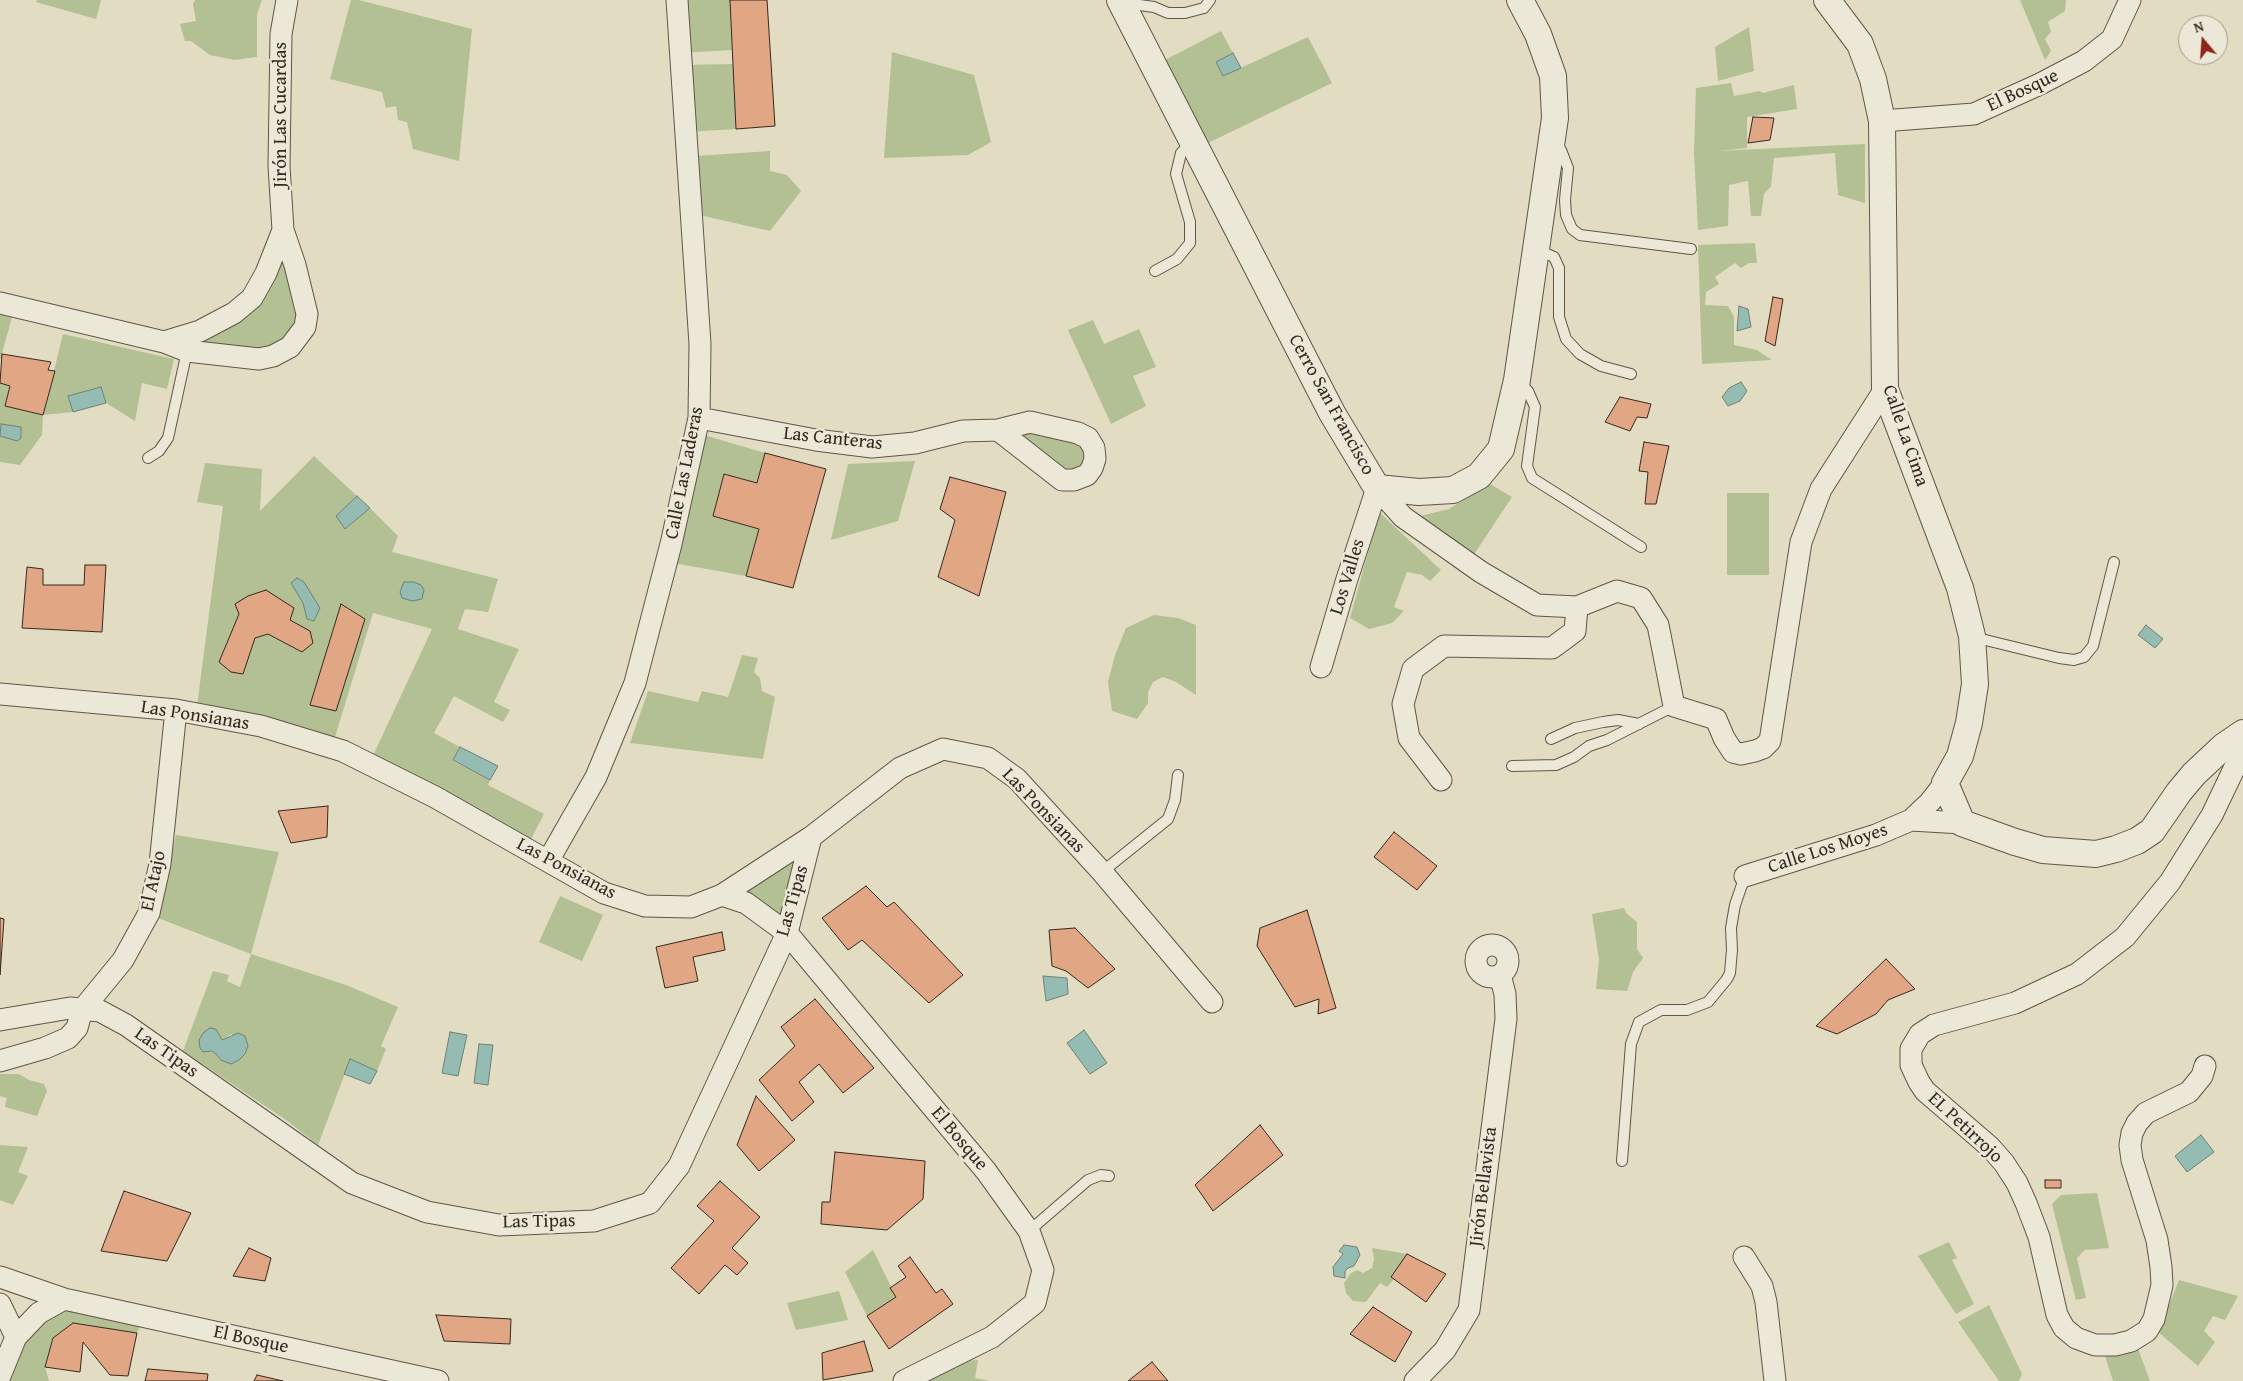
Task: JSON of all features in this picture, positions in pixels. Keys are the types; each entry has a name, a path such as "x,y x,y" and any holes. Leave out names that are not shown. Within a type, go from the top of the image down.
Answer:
{"street":[{"name":"Jirón Las Cucardas","path":"0,303 164,342 187,351 259,358 273,356 290,347 305,327 307,314 295,265 283,230 279,166 281,34 287,0"},
{"name":"Calle Las Laderas","path":"548,861 596,776 635,683 671,544 699,418 700,344 678,0"},
{"name":"Cerro San Francisco","path":"1121,1 1332,413 1377,488 1419,492 1453,490 1479,476 1500,449 1517,380 1555,118 1553,76 1538,34 1520,0"},
{"name":"Calle La Cima","path":"1827,0 1860,44 1873,79 1882,120 1884,388 1960,588 1972,636 1975,684 1970,723 1960,756 1945,783"},
{"name":"El Bosque","path":"1882,120 1974,114 2040,84 2084,61 2112,40 2130,0"},
{"name":"Jirón Las Cucardas","path":"164,342 200,331 234,313 252,298 283,230"},
{"path":"269,264 286,262 295,265"},
{"path":"1377,488 1402,517 1481,572 1536,605 1578,607 1617,591 1641,598 1658,625 1674,706 1716,720 1733,752 1741,754 1755,751 1770,741 1801,542 1821,489 1884,388"},
{"name":"Las Canteras","path":"699,418 816,440 872,447 915,443 964,431 998,430"},
{"name":"Los Valles","path":"1321,666 1377,488"},
{"path":"1441,780 1409,738 1402,704 1413,669 1444,646 1552,648 1575,631 1578,607"},
{"name":"Las Ponsianas","path":"0,694 176,710 261,726 343,751 436,797 604,893 645,906 691,907 722,895 811,838 900,768 943,749 988,758 1017,779 1102,872 1212,1002"},
{"name":"El Atajo","path":"0,1061 45,1048 68,1038 77,1028 82,1010 123,960 149,914 160,864 176,710"},
{"name":"Calle Los Moyes","path":"1910,820 1962,823 2043,850 2096,854 2116,849 2137,842 2152,831 2194,774 2224,746 2243,733"},
{"name":"EL Petirrojo","path":"2205,1066 2202,1076 2189,1092 2146,1113 2137,1123 2132,1133 2132,1160 2157,1240 2162,1267 2162,1286 2159,1305 2154,1319 2147,1331 2131,1341 2115,1345 2095,1344 2076,1338 2064,1328 2057,1315 2038,1237 2017,1183 1990,1147 1925,1091 1911,1065 1911,1049 1920,1034 1934,1025 2015,1003 2076,974 2125,938 2170,882 2212,815 2243,750"},
{"path":"1945,783 1962,823"},
{"name":"Calle Los Moyes","path":"1745,876 1876,835 1910,820 1930,802 1945,783"},
{"name":"Las Tipas","path":"82,1010 100,1011 126,1025 352,1183 427,1212 499,1225 594,1221 650,1203 679,1166 787,933 811,838"},
{"name":"El Bosque","path":"722,895 746,903 787,933 986,1171 1029,1231 1043,1270 1035,1303 992,1337 904,1381"},
{"name":"Jirón Bellavista","path":"1416,1381 1445,1350 1469,1310 1506,1019 1505,994 1500,975"},
{"path":"0,1020 54,1010 82,1010"},
{"path":"1744,1256 1762,1286 1766,1302 1775,1381"},
{"path":"0,1277 64,1299"},
{"name":"El Bosque","path":"64,1299 438,1381"},
{"path":"0,1376 16,1337 39,1313 64,1299"},
{"path":"0,1304 16,1337"}],"lane":[{"path":"1121,1 1168,13 1185,13 1204,8 1210,0"},
{"path":"1156,271 1177,259 1190,243 1190,222 1176,174 1181,153 1193,141"},
{"path":"1552,145 1561,150 1568,168 1565,200 1566,215 1572,229 1580,234 1691,249"},
{"path":"1535,248 1554,257 1558,268 1559,317 1566,339 1580,354 1601,366 1631,374"},
{"path":"148,458 159,451 168,438 187,351"},
{"path":"1517,380 1528,391 1535,407 1527,466 1532,478 1641,547"},
{"path":"1972,636 2059,658 2074,660 2084,657 2093,646 2114,562"},
{"path":"1512,766 1556,766 1574,757 1589,746 1607,740 1674,706"},
{"path":"1552,740 1574,728 1603,722 1618,720 1639,724"},
{"path":"1102,872 1168,819 1175,800 1178,775"},
{"path":"1622,1161 1631,1044 1639,1022 1661,1010 1687,1010 1708,1002 1727,979 1730,973 1731,928 1735,905 1745,876"},
{"path":"1029,1231 1088,1180 1101,1175 1109,1176"}],"green space":[{"path":"37,0 101,0 96,19 36,2"},
{"path":"195,0 262,0 257,14 257,57 234,60 210,55 191,41 185,41 180,24 196,21 193,4"},
{"path":"351,0 359,0 472,29 459,161 413,149 407,122 398,120 396,106 386,108 382,92 330,79"},
{"path":"677,0 730,0 732,50 681,53"},
{"path":"2020,0 2066,0 2065,11 2048,22 2051,32 2045,39 2051,51 2045,60"},
{"path":"1749,27 1754,71 1718,81 1715,47"},
{"path":"1221,31 1233,53 1216,62 1223,76 1308,37 1332,83 1206,144 1163,61"},
{"path":"892,52 974,75 991,142 968,155 884,158"},
{"path":"733,64 736,129 686,132 682,65"},
{"path":"1731,83 1734,96 1760,91 1763,93 1794,85 1797,109 1747,117 1747,148 1717,151 1865,144 1865,203 1838,195 1835,153 1774,158 1771,186 1764,194 1761,216 1751,216 1748,181 1729,185 1728,226 1698,230 1694,152 1696,88"},
{"path":"770,151 770,171 787,175 801,191 770,231 699,215 696,156"},
{"path":"1755,243 1757,263 1749,263 1741,268 1735,263 1715,277 1719,284 1706,292 1705,305 1728,306 1734,317 1734,345 1757,350 1772,360 1702,364 1698,245"},
{"path":"279,262 286,263 303,293 290,347 187,351"},
{"path":"0,314 12,317 0,361"},
{"path":"1093,320 1104,344 1139,329 1156,367 1133,376 1146,406 1111,424 1068,330"},
{"path":"63,334 174,359 167,389 142,383 135,421 106,403 101,387 68,396 73,412 43,415"},
{"path":"0,383 10,386 5,406 43,415 42,435 20,465 0,462 0,436 17,441 1,424 0,426"},
{"path":"1030,422 1094,448 1074,480 998,430"},
{"path":"704,435 765,453 757,483 724,474 713,516 759,529 746,576 673,563"},
{"path":"314,456 357,496 336,516 345,529 370,508 398,536 392,552 498,579 488,612 465,609 458,629 519,649 494,702 510,710 503,722 454,696 434,733 460,747 453,761 490,780 488,785 544,814 529,843 371,760 432,629 373,613 334,740 197,706 223,506 197,502 205,463 262,469 260,511"},
{"path":"915,461 898,521 831,540 848,464"},
{"path":"1490,484 1512,497 1473,556 1416,517 1449,509"},
{"path":"1727,493 1769,493 1769,575 1727,575"},
{"path":"1379,512 1441,570 1430,581 1422,575 1407,572 1394,607 1404,611 1392,623 1369,629 1350,618"},
{"path":"1154,615 1178,618 1196,625 1196,695 1176,682 1163,677 1153,682 1148,692 1148,703 1137,719 1112,711 1108,682 1115,655 1126,628"},
{"path":"742,655 758,658 754,672 760,678 762,691 775,697 763,759 630,743 648,691 698,702 702,691 728,697"},
{"path":"176,835 279,852 251,954 158,918"},
{"path":"811,837 787,933 722,895"},
{"path":"560,896 603,915 582,961 539,942"},
{"path":"1624,908 1627,914 1637,922 1637,949 1643,958 1633,972 1627,991 1596,989 1599,960 1592,914"},
{"path":"251,954 346,985 398,1007 381,1046 386,1049 377,1071 350,1060 318,1145 286,1120 183,1051 213,971 229,975 227,981 240,987","holes":["210,1028 216,1029 222,1040 231,1034 248,1045 245,1054 239,1060 221,1060 211,1051"]},
{"path":"0,1074 19,1074 29,1080 44,1084 47,1091 37,1116 5,1107 7,1098 0,1096"},
{"path":"0,1145 28,1147 18,1172 28,1176 13,1205 0,1200"},
{"path":"2097,1193 2109,1248 2085,1250 2077,1258 2086,1298 2076,1300 2052,1204 2061,1195"},
{"path":"1949,1242 1957,1258 1952,1260 1974,1304 1956,1314 1918,1256"},
{"path":"1372,1248 1407,1254 1394,1279 1387,1287 1380,1283 1366,1302 1353,1301 1346,1293 1344,1283 1350,1274 1357,1270 1363,1273 1372,1268 1374,1259"},
{"path":"873,1250 896,1297 867,1316 845,1272"},
{"path":"2179,1280 2238,1296 2225,1320 2213,1316 2204,1331 2215,1342 2198,1366 2158,1332"},
{"path":"839,1291 848,1320 796,1330 787,1303"},
{"path":"1989,1305 2022,1374 2019,1381 1999,1381 1958,1322"},
{"path":"83,1307 142,1321 137,1333 73,1323 53,1338 45,1367 49,1381 11,1381 10,1375 23,1346 40,1327 58,1310"},
{"path":"2137,1346 2150,1381 2113,1381 2104,1353"},
{"path":"978,1360 975,1378 990,1381 918,1381 960,1361"}],"water":[{"path":"1233,53 1241,68 1223,76 1216,62"},
{"path":"1739,306 1748,309 1751,327 1737,331"},
{"path":"1741,382 1747,391 1740,401 1728,406 1722,397 1729,388"},
{"path":"101,387 106,403 73,412 68,396"},
{"path":"1,424 21,427 21,438 17,441 0,436"},
{"path":"357,496 370,508 345,529 336,516"},
{"path":"297,578 304,582 320,608 314,621 307,619 303,603 291,583"},
{"path":"404,582 414,582 421,585 424,590 422,599 412,601 402,598 400,592"},
{"path":"2146,625 2163,639 2155,648 2138,635"},
{"path":"460,747 498,766 490,780 453,760"},
{"path":"1043,976 1067,978 1068,994 1046,1001"},
{"path":"210,1028 216,1029 222,1040 238,1033 245,1036 248,1046 245,1054 231,1064 221,1060 212,1051 203,1052 200,1048 199,1040 203,1033"},
{"path":"1084,1030 1107,1063 1090,1074 1067,1043"},
{"path":"450,1032 467,1035 458,1076 442,1073"},
{"path":"479,1044 493,1045 488,1085 474,1083"},
{"path":"350,1059 377,1071 370,1084 344,1074"},
{"path":"2201,1135 2214,1152 2187,1172 2175,1156"},
{"path":"1344,1245 1357,1247 1360,1255 1354,1266 1345,1271 1345,1278 1334,1276 1333,1267 1343,1254 1339,1251"}],"building":[{"path":"730,0 767,0 775,126 736,129"},
{"path":"1753,117 1774,118 1770,140 1748,143"},
{"path":"1773,297 1783,299 1775,346 1765,341"},
{"path":"2,354 51,362 48,370 55,371 43,415 5,406 10,386 0,383"},
{"path":"1620,397 1651,404 1647,418 1637,417 1630,431 1605,422"},
{"path":"1644,442 1669,446 1656,504 1645,504 1648,472 1639,471"},
{"path":"765,453 826,469 793,588 746,576 759,529 713,516 724,474 757,483"},
{"path":"950,477 1006,492 979,596 938,577 955,520 940,509"},
{"path":"85,565 106,565 102,632 22,628 27,567 43,569 43,585 84,585"},
{"path":"266,590 294,608 290,620 310,631 313,643 302,652 268,634 255,638 243,674 231,672 219,662 239,614 235,604 248,596"},
{"path":"341,604 365,619 336,711 310,705"},
{"path":"328,806 327,837 291,843 278,811"},
{"path":"1394,832 1437,866 1417,890 1374,857"},
{"path":"866,886 887,907 894,902 963,975 929,1003 862,940 848,950 822,918"},
{"path":"1307,910 1336,1008 1318,1014 1319,999 1295,1007 1257,946 1260,928"},
{"path":"0,918 4,919 0,975"},
{"path":"1075,928 1115,969 1088,988 1066,971 1052,966 1049,930"},
{"path":"722,932 725,950 693,957 698,981 665,988 656,947"},
{"path":"1886,959 1915,989 1888,1000 1876,1014 1837,1034 1816,1026"},
{"path":"815,999 874,1068 843,1093 819,1064 799,1082 814,1102 792,1121 759,1080 795,1046 781,1027"},
{"path":"756,1096 795,1140 759,1171 737,1145"},
{"path":"1260,1125 1283,1155 1213,1211 1195,1185"},
{"path":"835,1152 925,1161 923,1199 887,1230 821,1224 822,1202 830,1202"},
{"path":"2045,1180 2061,1180 2061,1188 2045,1188"},
{"path":"720,1181 760,1217 732,1248 748,1263 737,1275 725,1265 699,1294 671,1268 714,1221 697,1206"},
{"path":"124,1191 191,1213 167,1261 101,1251"},
{"path":"249,1248 271,1258 265,1281 233,1276"},
{"path":"1407,1254 1446,1274 1426,1302 1391,1277"},
{"path":"910,1257 936,1293 942,1289 953,1304 889,1349 867,1316 896,1297 890,1288 906,1277 898,1266"},
{"path":"1373,1307 1412,1332 1395,1362 1350,1334"},
{"path":"436,1315 511,1319 510,1344 444,1341"},
{"path":"73,1323 137,1333 128,1376 110,1375 83,1342 80,1372 45,1367 53,1338"},
{"path":"864,1341 873,1371 823,1380 822,1353"},
{"path":"1152,1362 1168,1381 1128,1381"},
{"path":"148,1369 208,1374 207,1381 145,1381"},
{"path":"257,1375 283,1381 254,1381"}]}
